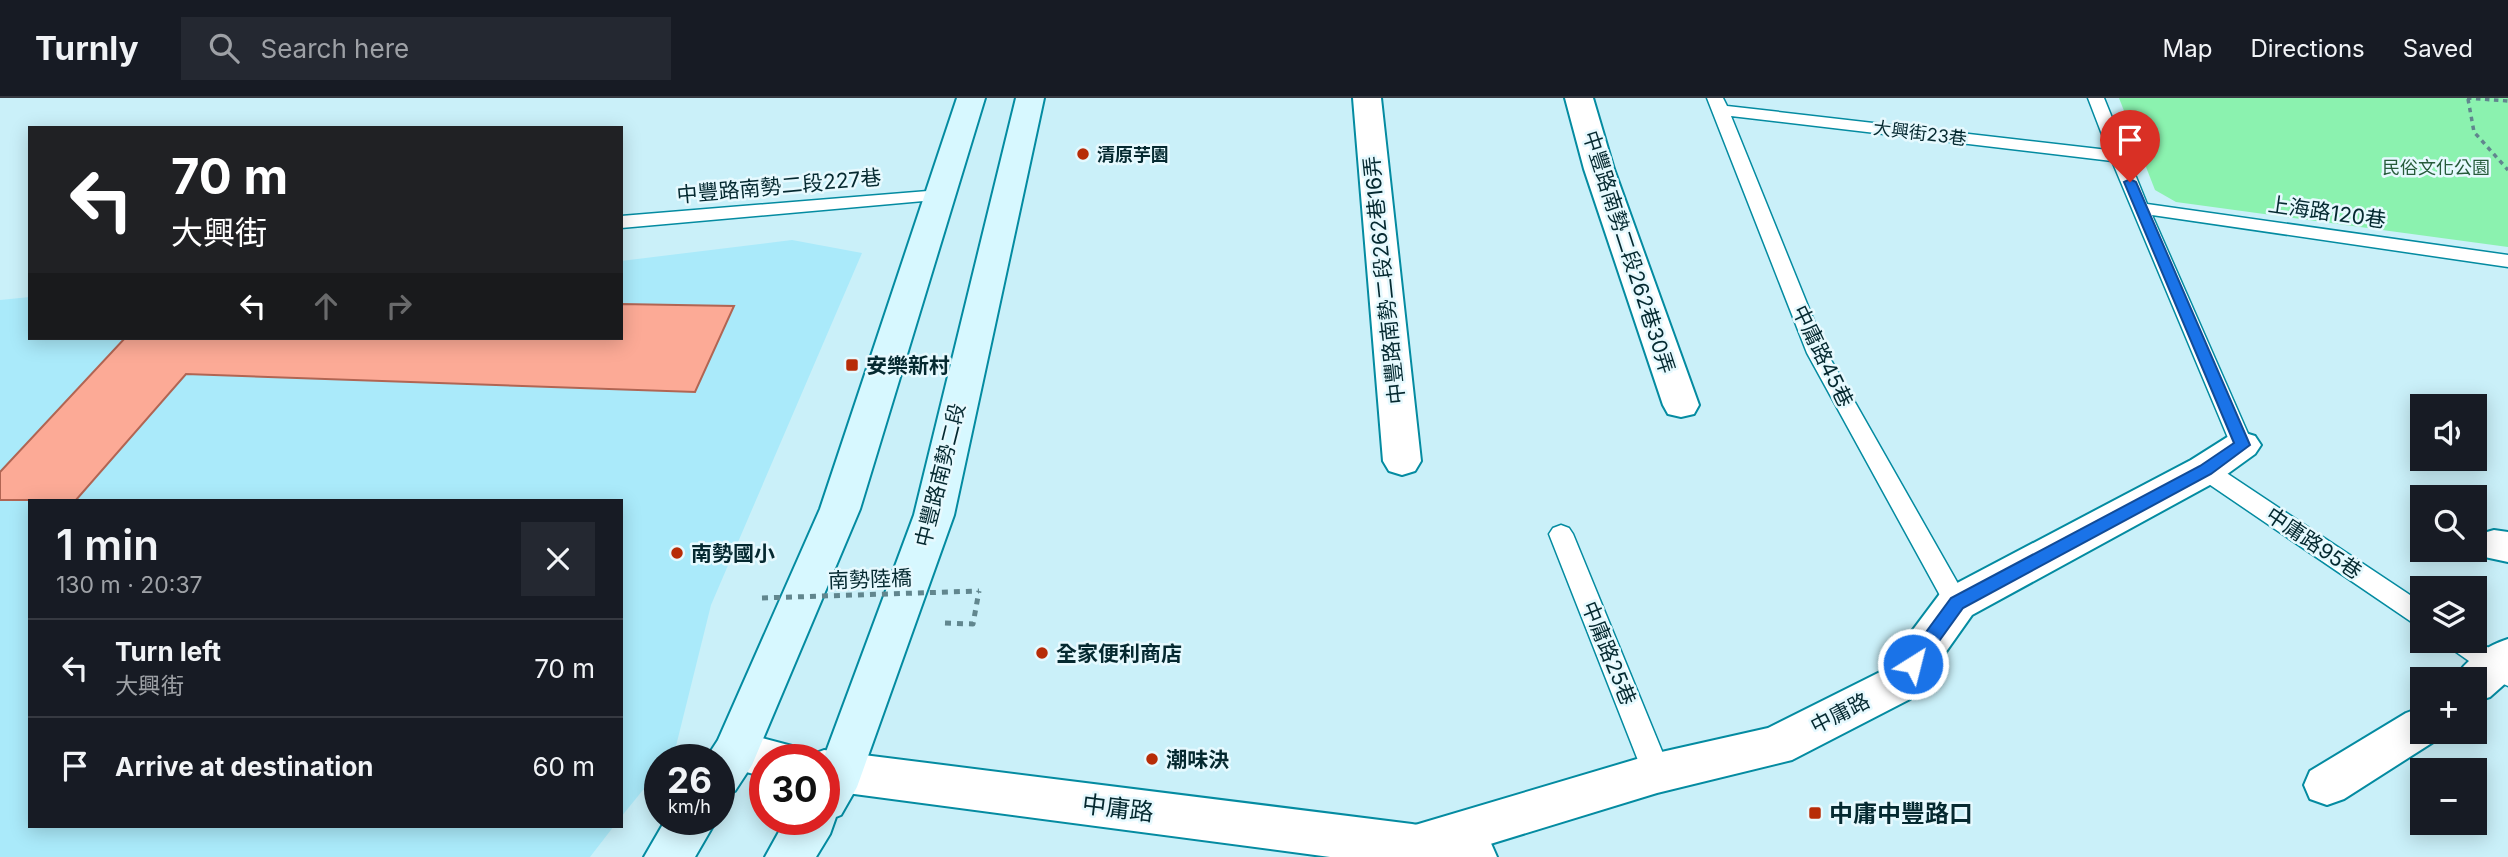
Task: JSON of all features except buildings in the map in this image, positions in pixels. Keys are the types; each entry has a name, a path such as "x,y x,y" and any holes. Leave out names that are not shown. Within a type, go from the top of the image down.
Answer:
{"main road":[{"path":"744,763 840,509 971,98"},
{"name":"中豐路南勢二段","path":"840,755 934,515 1030,98"},
{"path":"668,857 682,835"},
{"path":"789,857 803,835"}],"street":[{"name":"中豐路南勢二段262巷16弄","path":"1367,98 1402,461"},
{"name":"中豐路南勢二段262巷30弄","path":"1579,98 1599,169 1681,405"},
{"name":"中庸路","path":"1413,851 1657,772 1776,746 1898,684 1957,603 2205,470 2242,445"},
{"path":"2327,785 2410,733"},
{"name":"中庸路","path":"840,782 1473,857"}],"lane":[{"path":"2096,98 2140,208 2242,445"},
{"name":"大興街23巷","path":"1717,104 2120,157"},
{"name":"中庸路45巷","path":"1717,104 1817,354 1957,603"},
{"name":"中豐路南勢二段227巷","path":"623,222 940,195"},
{"name":"上海路120巷","path":"2140,208 2508,261"},
{"name":"中庸路95巷","path":"2205,470 2410,608"},
{"name":"中庸路25巷","path":"1561,534 1657,772"},
{"path":"2475,653 2497,670"}],"path":[{"path":"2508,101 2467,98 2474,132 2508,170"},
{"name":"南勢陸橋","path":"762,598 979,591 973,624"}],"shaded area":[{"name":"南勢國小","path":"792,240 862,253 711,605 676,744 644,744 644,789 623,815 623,499 28,499 28,828 612,828 590,857 0,857 0,300 28,297 28,340 623,340 623,261"}],"green space":[{"name":"民俗文化公園","path":"2119,98 2508,98 2508,247 2176,202 2155,190"}],"place":[{"name":"清原芋園","path":"1083,154"},
{"name":"安樂新村","path":"852,365"},
{"name":"南勢國小","path":"677,553"},
{"name":"全家便利商店","path":"1042,653"},
{"name":"潮味決","path":"1152,759"},
{"name":"中庸中豐路口","path":"1815,813"}],"route":[{"path":"1913,664 1957,603 2205,470 2242,445 2130,182"}]}
